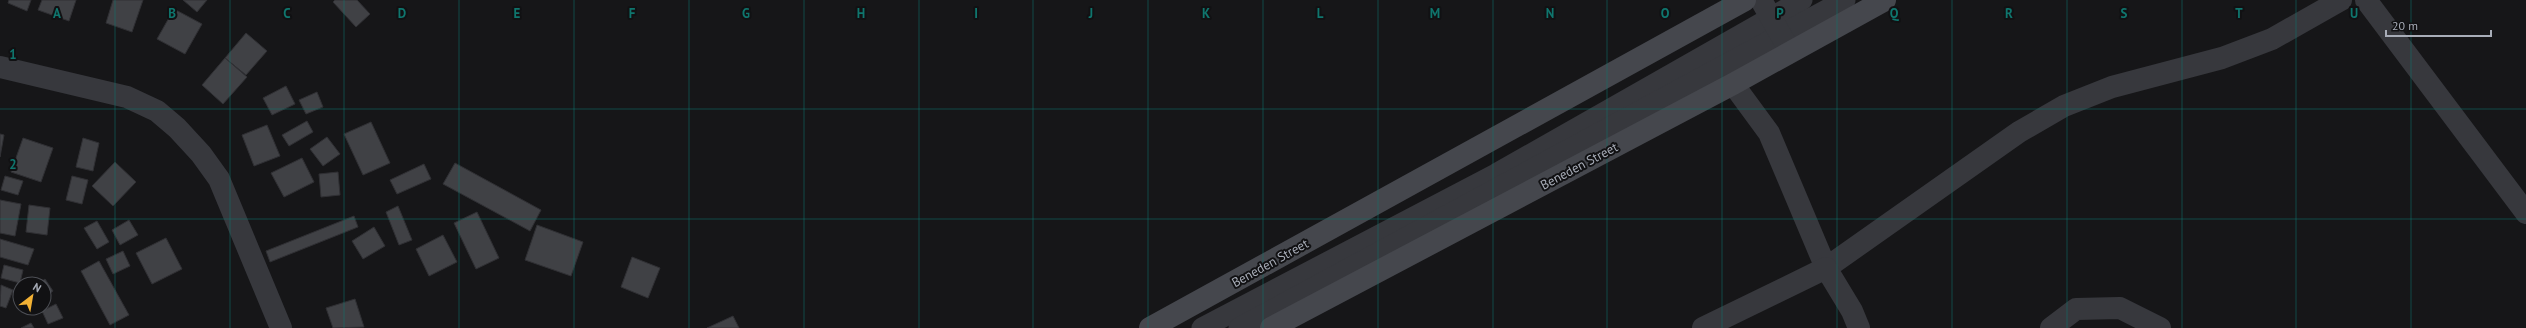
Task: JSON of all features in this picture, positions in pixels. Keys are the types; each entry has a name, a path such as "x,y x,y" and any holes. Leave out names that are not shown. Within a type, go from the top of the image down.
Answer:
{"main road":[{"name":"Beneden Street","path":"1150,328 1745,0"},
{"name":"Beneden Street","path":"1271,328 1733,84 1776,26 1885,0"}],"street":[{"path":"1703,328 1826,268 2019,132 2064,106 2112,88 2222,58 2272,39 2341,0"},
{"path":"2366,0 2526,213"},
{"path":"0,67 127,97 157,111 178,128 201,154 219,179 281,328"},
{"path":"1733,84 1769,133 1826,268 1852,311 1859,328"},
{"path":"2051,328 2076,309 2120,308 2160,328"}],"lane":[{"path":"1239,328 1776,26 1802,0"},
{"path":"1202,328 1776,26 1845,0"}],"building":[{"path":"9,0 31,0 27,11 8,3"},
{"path":"42,0 76,0 69,21 38,10"},
{"path":"113,0 143,0 132,32 106,23"},
{"path":"183,0 207,0 197,12"},
{"path":"335,0 357,0 370,14 356,27 333,2"},
{"path":"174,9 202,24 185,54 157,39"},
{"path":"246,33 267,51 246,75 225,58"},
{"path":"225,58 247,77 223,104 202,85"},
{"path":"286,86 295,104 272,115 263,98"},
{"path":"317,92 323,107 306,114 299,100"},
{"path":"307,121 313,132 289,146 282,135"},
{"path":"371,122 390,163 363,175 344,134"},
{"path":"267,125 280,156 254,166 242,135"},
{"path":"0,134 4,135 0,157"},
{"path":"327,137 340,154 323,166 310,149"},
{"path":"23,138 53,148 41,182 11,172"},
{"path":"83,138 99,143 93,171 76,167"},
{"path":"302,158 314,182 284,197 271,173"},
{"path":"115,162 136,182 113,206 92,186"},
{"path":"455,163 541,210 530,231 443,184"},
{"path":"424,164 431,179 397,194 390,180"},
{"path":"338,172 340,195 321,197 319,174"},
{"path":"5,176 23,181 18,195 1,190"},
{"path":"72,176 88,180 82,204 66,200"},
{"path":"0,200 21,204 15,236 0,233"},
{"path":"29,205 50,208 47,235 26,232"},
{"path":"398,206 412,240 399,245 386,212"},
{"path":"477,212 499,258 476,269 454,223"},
{"path":"354,216 358,227 270,262 266,251"},
{"path":"129,220 138,235 120,245 112,230"},
{"path":"97,221 109,242 97,249 84,228"},
{"path":"537,225 583,242 571,276 525,260"},
{"path":"374,227 385,246 363,259 352,241"},
{"path":"443,235 457,262 429,276 416,249"},
{"path":"166,238 182,269 152,284 136,253"},
{"path":"0,239 34,249 28,265 0,257"},
{"path":"123,251 130,266 113,274 106,259"},
{"path":"632,257 660,268 648,298 621,287"},
{"path":"99,261 129,315 110,325 81,271"},
{"path":"4,265 23,270 22,276 12,276 12,281 1,278"},
{"path":"1,285 12,290 12,293 6,308 0,306"},
{"path":"355,299 364,327 333,328 326,308"},
{"path":"56,304 63,318 48,324 44,316 52,316 52,306"},
{"path":"733,316 739,328 707,328"},
{"path":"31,323 34,328 21,328"}]}
